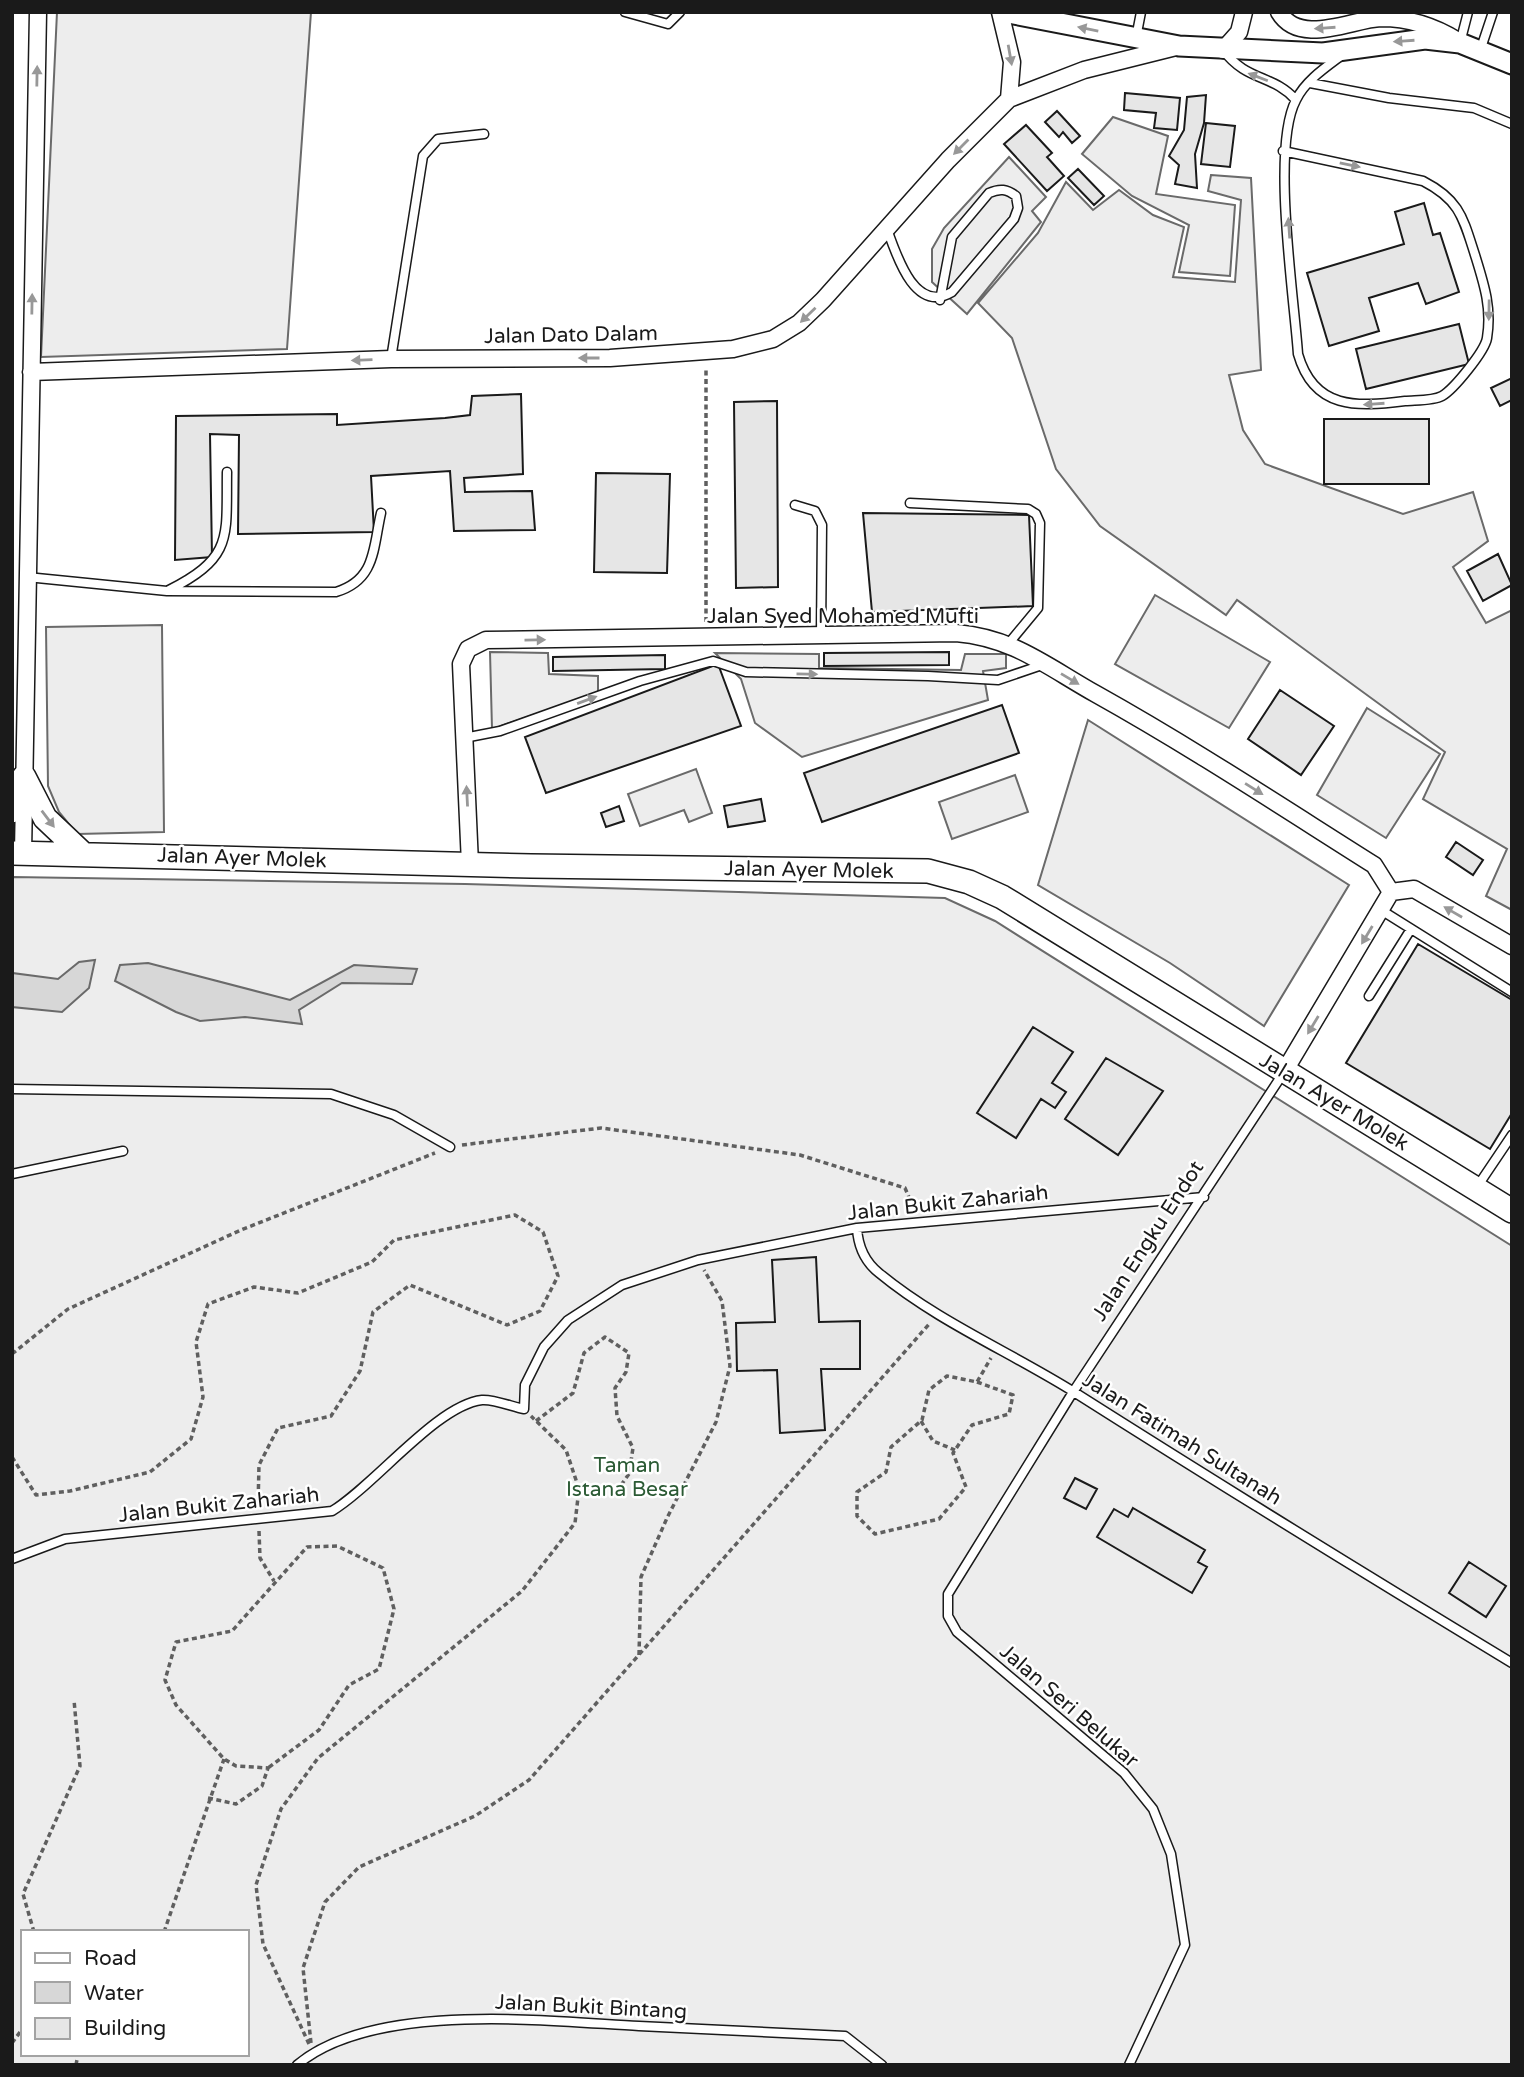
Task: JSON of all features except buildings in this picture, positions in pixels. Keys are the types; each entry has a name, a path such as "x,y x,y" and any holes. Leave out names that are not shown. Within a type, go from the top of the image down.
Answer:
{"main road":[{"path":"12,811 24,777"},
{"path":"24,777 45,818 82,853"},
{"name":"Jalan Ayer Molek","path":"18,853 928,871 969,882 1002,897 1512,1211"}],"street":[{"path":"18,853 24,777 19,742 27,577 38,12"},
{"path":"1009,99 1012,62 1001,12 1179,46 1223,50 1324,53 1394,41 1424,39 1460,43"},
{"path":"1223,50 1239,32 1244,12"},
{"path":"1279,12 1283,18 1299,26 1322,30 1379,18 1408,20 1437,28 1460,43 1512,64"},
{"name":"Jalan Dato Dalam","path":"31,372 391,359 610,358 733,349 773,339 799,323 1009,99 1084,69 1179,46"},
{"name":"Jalan Syed Mohamed Mufti","path":"470,864 461,664 468,649 486,640 956,633 985,636 1009,643 1045,664 1374,864 1391,892"},
{"path":"1391,892 1414,889 1512,946"},
{"name":"Jalan Engku Endot","path":"1284,1072 1391,892"}],"lane":[{"path":"625,12 668,24 680,12"},
{"path":"1136,38 1141,12"},
{"path":"1460,43 1468,12"},
{"path":"1480,51 1493,12"},
{"path":"1223,50 1243,71 1281,86 1296,100"},
{"path":"1283,151 1423,181 1443,191 1460,209 1490,301 1487,341 1469,369 1442,396 1368,405 1342,404 1323,394 1303,370 1298,354 1283,151 1296,100 1310,83 1349,50"},
{"path":"1310,83 1389,98 1474,108 1512,124"},
{"path":"391,359 423,156 438,139 484,134"},
{"path":"887,229 902,270 929,298 940,300 952,292 1014,219 1018,208 1016,196 1008,190 998,189 989,193 952,237 946,255 940,300"},
{"path":"167,591 202,569 225,543 227,472"},
{"path":"910,503 1028,509 1037,514 1040,523 1038,608 1009,643"},
{"path":"795,505 815,511 822,525 821,635"},
{"path":"27,577 167,591 314,594 351,588 363,578 370,564 381,513"},
{"path":"464,738 500,731 640,681 713,661 746,673 998,680 1045,664"},
{"path":"1381,910 1512,992"},
{"path":"1370,996 1411,929"},
{"name":"Jalan Engku Endot","path":"948,1616 948,1594 1073,1392 1284,1072"},
{"path":"12,1089 331,1094 394,1115 450,1147"},
{"path":"1476,1189 1512,1135"},
{"path":"12,1174 123,1151"},
{"name":"Jalan Bukit Zahariah","path":"12,1559 65,1539 332,1511 352,1499 441,1418 483,1400 524,1409 525,1385 544,1347 568,1320 622,1285 698,1260 857,1228 1204,1197"},
{"name":"Jalan Fatimah Sultanah","path":"857,1228 858,1247 877,1272 939,1313 1073,1392 1142,1438 1512,1663"},
{"name":"Jalan Seri Belukar","path":"948,1616 957,1632 1124,1773 1153,1809 1171,1854 1185,1945 1129,2065"},
{"name":"Jalan Bukit Bintang","path":"297,2065 313,2052 365,2033 402,2026 498,2019 845,2036 882,2065"}],"path":[{"path":"706,351 706,637"},
{"path":"12,1354 68,1309 240,1230 450,1147 601,1128 800,1155 905,1188 921,1223"},
{"path":"12,1457 36,1495 70,1491 150,1472 191,1439 203,1397 196,1342 208,1304 254,1287 298,1293 372,1262 394,1240 515,1215 543,1232 558,1276 540,1311 507,1325 410,1285 373,1312 360,1371 331,1416 278,1428 259,1465 260,1558 274,1581"},
{"path":"639,1657 641,1577 667,1518 716,1422 730,1366 722,1301 698,1260"},
{"path":"313,2052 303,1968 325,1902 359,1867 475,1816 529,1780 939,1313"},
{"path":"536,1421 573,1393 584,1353 605,1337 629,1353 626,1372 615,1388 617,1416 633,1448 629,1475 613,1496"},
{"path":"977,1382 998,1348"},
{"path":"947,1376 977,1382 1013,1395 1009,1414 972,1424 953,1453 966,1488 939,1519 875,1534 858,1516 857,1492 886,1472 891,1447 921,1421 929,1390 947,1376"},
{"path":"313,2052 284,1994 262,1932 256,1885 281,1809 318,1758 522,1591 575,1524 579,1489 566,1450 524,1409"},
{"path":"921,1421 933,1441 955,1450"},
{"path":"208,1798 236,1804 262,1786 268,1768 320,1730 349,1685 379,1669 394,1609 383,1568 337,1546 307,1547 232,1631 176,1642 165,1680 176,1705 224,1759 236,1766 268,1768"},
{"path":"32,1930 23,1894 80,1766 74,1700"},
{"path":"165,1930 208,1798 224,1759"}],"shaded area":[{"path":"57,12 311,12 287,349 41,357"},
{"path":"1113,117 1168,136 1156,194 1235,205 1230,276 1179,272 1189,225 1132,196 1082,154"},
{"path":"1009,157 1046,197 1032,211 1041,222 967,314 932,282 932,249 944,228"},
{"path":"1211,175 1251,178 1261,370 1229,375 1243,430 1265,464 1403,514 1473,492 1488,541 1453,567 1486,623 1512,610 1512,910 1486,896 1507,849 1423,799 1445,752 1237,600 1226,615 1100,526 1056,469 1012,338 978,303 1038,233 1066,182 1093,210 1119,190 1153,215 1184,227 1173,277 1235,282 1241,200 1208,191"},
{"path":"1155,595 1270,662 1229,728 1115,664"},
{"path":"162,625 164,832 77,834 59,812 48,786 46,627"},
{"path":"490,652 548,653 549,674 598,676 598,693 492,729"},
{"path":"715,653 819,654 819,668 961,670 965,654 1006,654 1006,668 983,671 988,700 802,757 755,723 741,679"},
{"path":"1367,708 1440,754 1386,838 1317,795"},
{"path":"1088,720 1349,885 1264,1026 1170,963 1038,885"},
{"path":"696,769 712,813 689,822 684,810 640,826 628,794"},
{"path":"1015,775 1028,812 952,839 939,802"},
{"name":"Taman Istana Besar","path":"12,877 465,884 945,898 995,921 1512,1246 1512,2065 12,2065"}],"water":[{"path":"95,960 89,988 62,1012 12,1007 12,973 58,979 79,962"},
{"path":"148,963 290,1000 354,965 417,969 412,984 342,983 299,1010 302,1024 245,1017 200,1021 115,981 120,965"}]}
